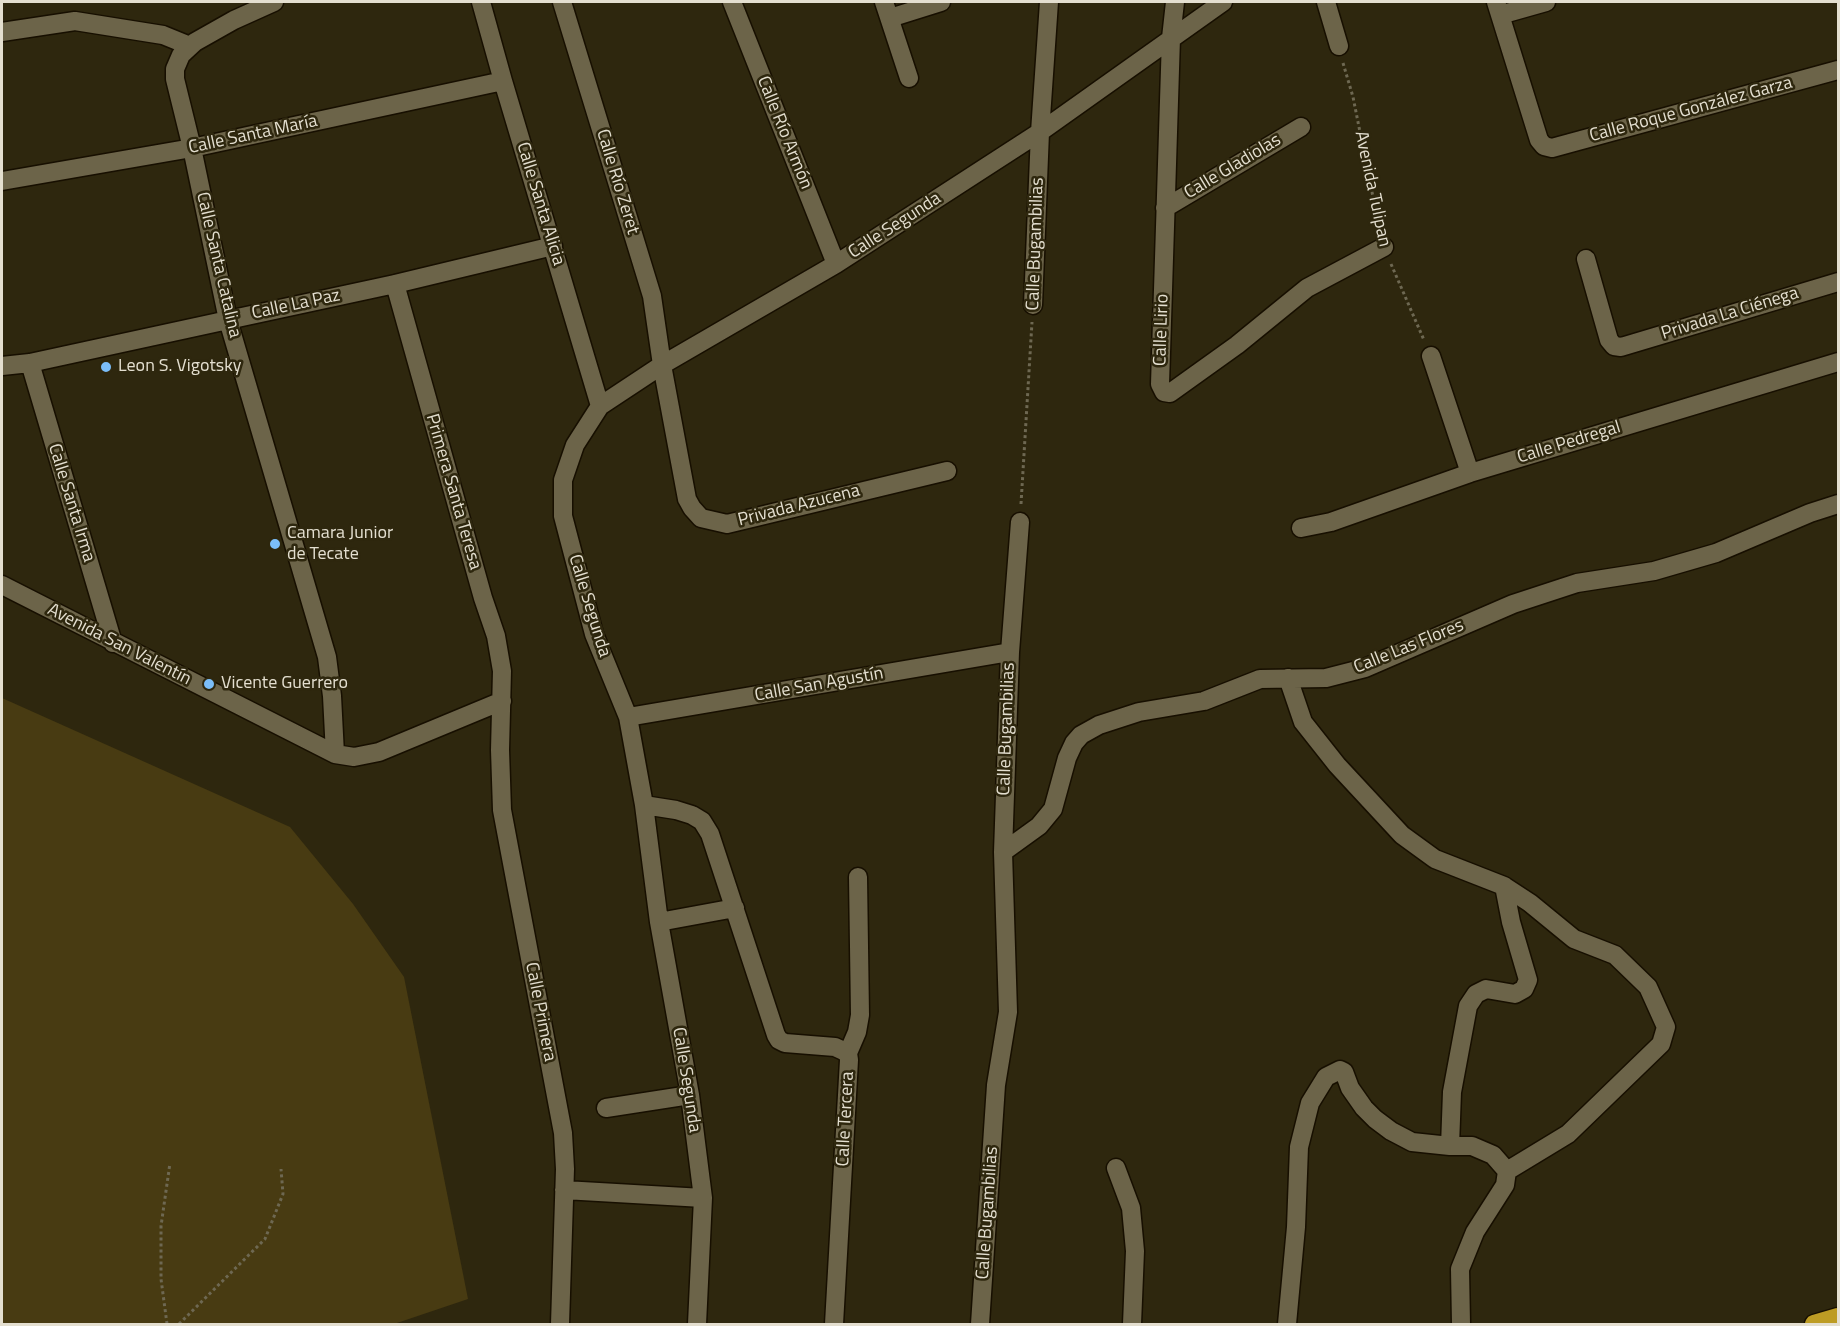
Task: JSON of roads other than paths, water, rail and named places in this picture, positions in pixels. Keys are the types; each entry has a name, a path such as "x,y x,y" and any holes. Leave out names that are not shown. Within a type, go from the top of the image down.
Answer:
{"highway":[{"path":"1814,1324 1839,1317"}],"street":[{"name":"Calle Santa Catalina","path":"274,2 234,20 190,46 181,55 175,69 228,320 327,657 332,696 334,754"},
{"name":"Calle Santa Alicia","path":"482,2 503,81 600,406"},
{"name":"Calle Río Zeret","path":"562,2 652,296 662,365"},
{"name":"Calle Río Armón","path":"732,2 836,264"},
{"path":"909,78 887,10 941,2"},
{"name":"Calle Bugambilias","path":"1033,305 1040,132 1049,2"},
{"name":"Calle Lirio","path":"1175,2 1171,38 1160,384 1164,392 1170,393 1237,345 1307,288 1384,247"},
{"path":"1040,132 1223,2"},
{"path":"1326,2 1339,46"},
{"path":"1498,8 1546,2"},
{"name":"Calle Roque González Garza","path":"1498,8 1539,140 1544,146 1552,148 1839,70"},
{"path":"2,32 75,21 163,35 190,46"},
{"name":"Calle Santa María","path":"2,181 192,148 503,81"},
{"name":"Calle Gladiolas","path":"1165,208 1300,127"},
{"name":"Calle Segunda","path":"697,1324 703,1198 690,1095 659,922 644,805 628,717 594,633 563,516 563,480 575,445 600,406 662,365 836,264 1040,132"},
{"name":"Calle La Paz","path":"2,366 30,363 395,284 554,246"},
{"name":"Privada La Ciénega","path":"1586,258 1609,340 1614,346 1621,347 1839,282"},
{"name":"Primera Santa Teresa","path":"395,284 483,598 496,636 502,671 502,701"},
{"path":"1431,356 1470,473"},
{"name":"Calle Pedregal","path":"1301,528 1330,522 1470,473 1839,362"},
{"name":"Calle Santa Irma","path":"30,363 113,643"},
{"name":"Privada Azucena","path":"662,365 687,499 701,518 726,524 947,471"},
{"name":"Calle Las Flores","path":"1003,852 1039,826 1053,809 1067,758 1081,735 1099,725 1139,712 1204,701 1260,679 1326,678 1365,668 1513,604 1577,583 1654,571 1716,553 1810,513 1839,504"},
{"name":"Calle Bugambilias","path":"980,1324 996,1085 1008,1012 1003,852 1010,652 1020,522"},
{"name":"Avenida San Valentín","path":"2,585 334,754 354,757 379,752 502,701"},
{"name":"Calle San Agustín","path":"628,717 1010,652"},
{"path":"1288,678 1303,722 1337,765 1402,835 1435,859 1504,886 1530,903 1574,939 1615,956 1648,987 1666,1027 1661,1044 1568,1134 1508,1172 1505,1185 1475,1232 1460,1269 1461,1324"},
{"name":"Calle Primera","path":"502,701 500,750 502,810 563,1133 564,1190 560,1324"},
{"name":"Calle Tercera","path":"644,805 692,815 702,822 710,834 779,1040 785,1043 835,1047 848,1053 834,1324"},
{"path":"848,1053 857,1032 860,1015 858,877"},
{"path":"1450,1146 1452,1092 1468,1006 1476,994 1486,989 1515,994 1524,989 1528,980 1511,922 1504,886"},
{"path":"659,922 735,908"},
{"path":"1287,1324 1296,1227 1299,1147 1310,1103 1326,1077 1340,1070 1344,1072 1350,1088 1364,1108 1391,1131 1412,1142 1472,1146 1493,1155 1508,1172"},
{"path":"606,1108 690,1095"},
{"path":"1116,1168 1131,1208 1135,1293 1132,1324"},
{"path":"564,1190 703,1198"}],"place":[{"name":"Leon S. Vigotsky","path":"106,367"},
{"name":"Camara Junior de Tecate","path":"275,544"},
{"name":"Vicente Guerrero","path":"209,684"}]}
